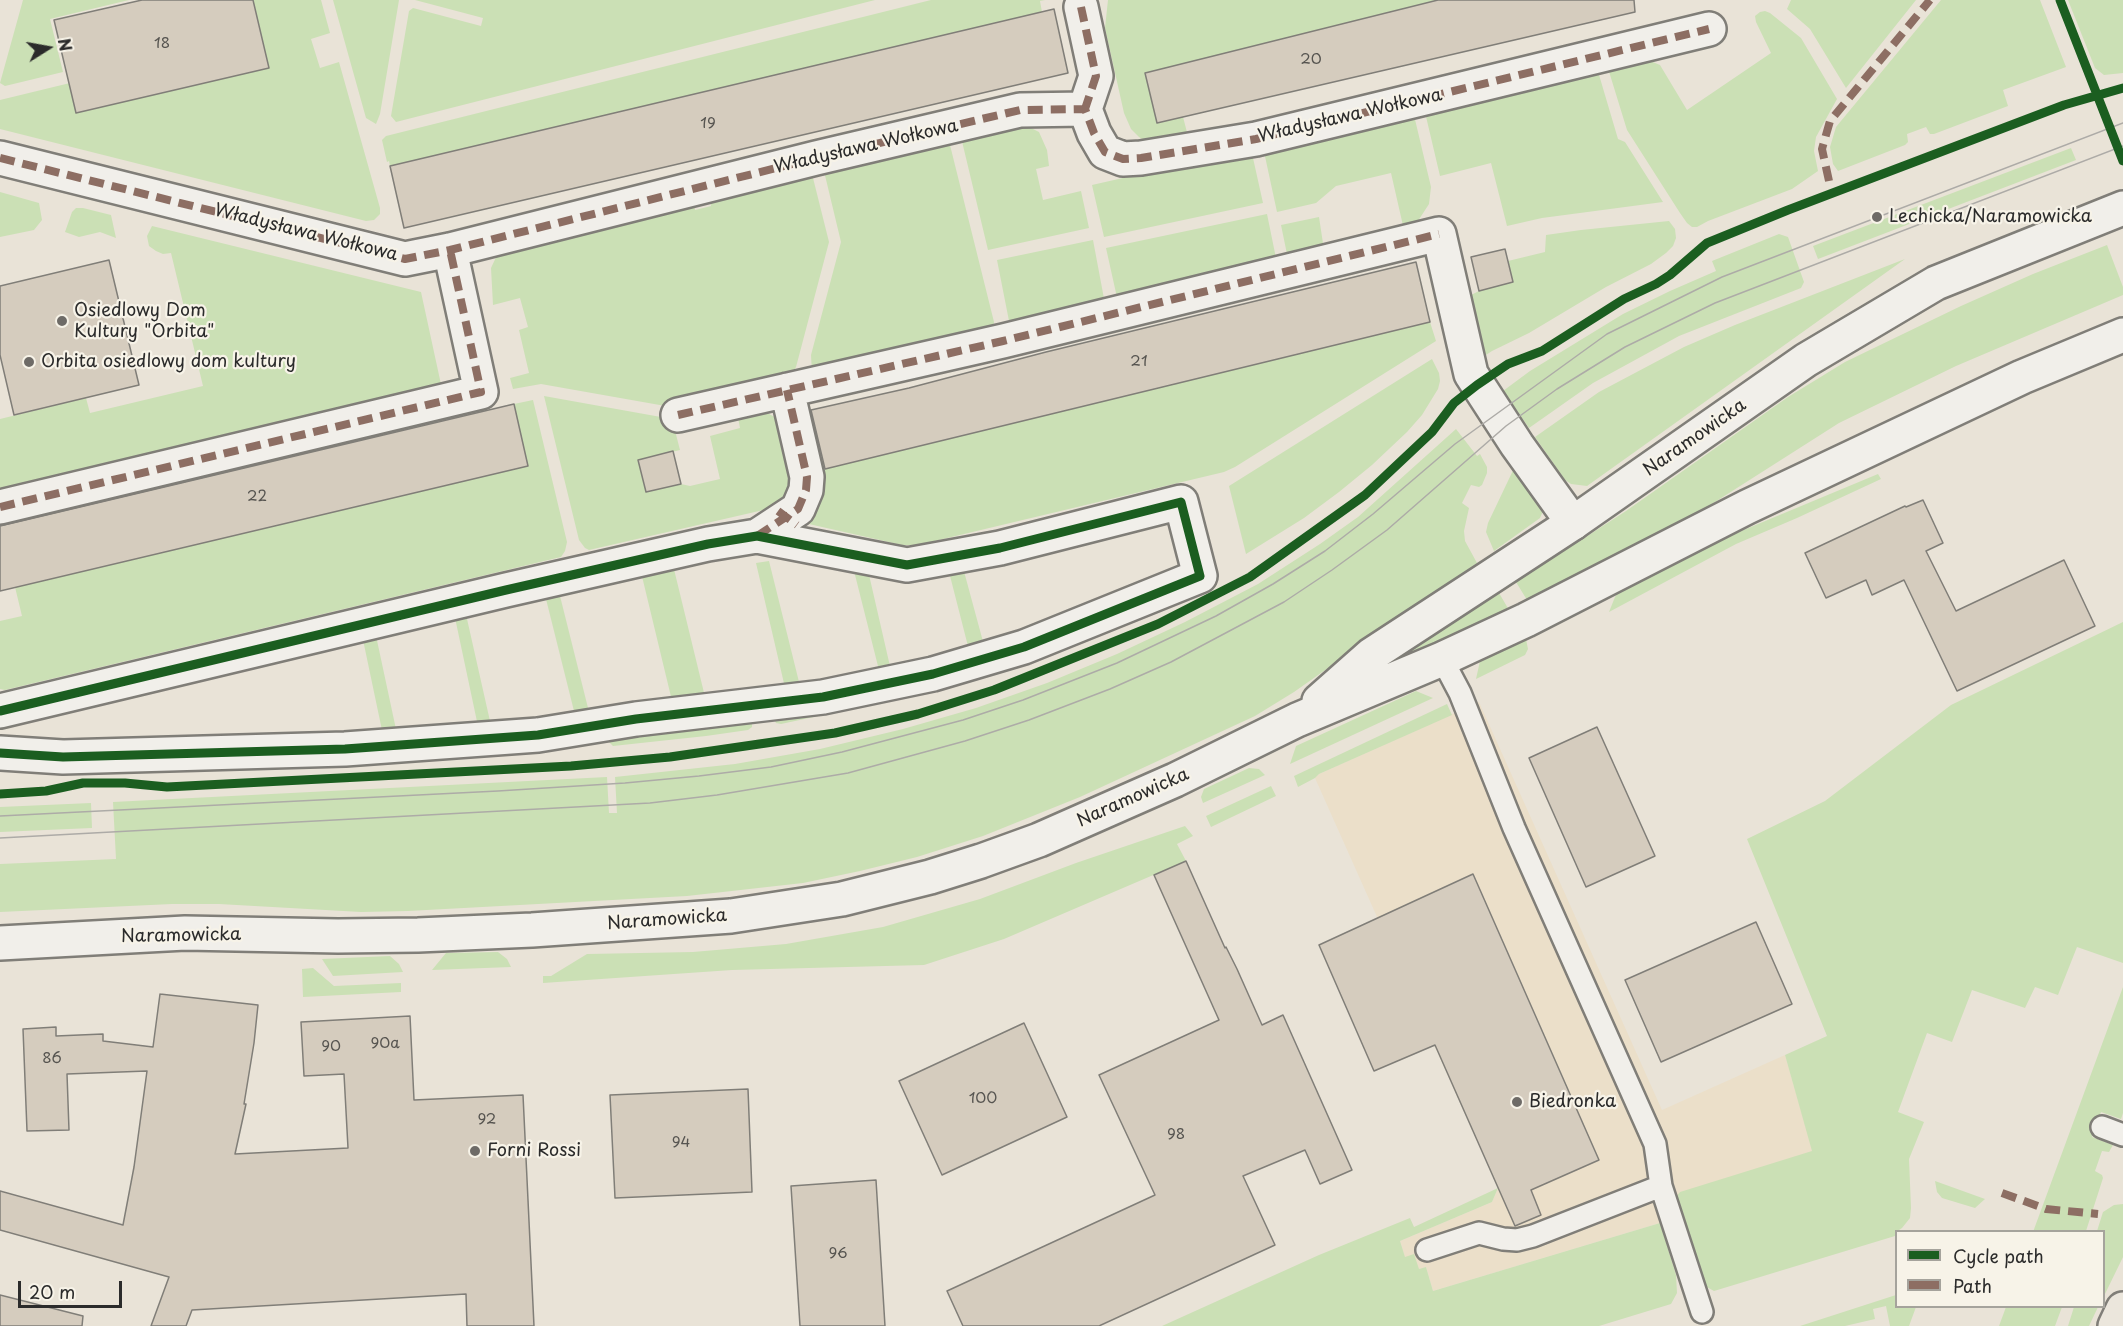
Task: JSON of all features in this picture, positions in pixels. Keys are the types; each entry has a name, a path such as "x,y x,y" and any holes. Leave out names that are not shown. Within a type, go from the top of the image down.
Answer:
{"main road":[{"path":"2115,1326 2123,1309"}],"street":[{"path":"1082,7 1096,76 1085,109"},
{"name":"Władysława Wołkowa","path":"0,158 405,259 1020,110 1085,109 1094,133 1105,152 1123,159 1141,158 1256,139 1709,28"},
{"name":"Naramowicka","path":"1297,720 1371,656 1573,523 1806,360 1936,283 2123,208"},
{"path":"678,415 1025,335 1439,234 1471,374 1517,445 1573,523"},
{"path":"0,507 481,392 450,249"},
{"name":"Naramowicka","path":"0,944 185,933 338,936 521,930 731,916 832,901 930,877 1039,840 1174,780 1297,720 1442,659 1536,615 1747,507 2022,377 2123,335"},
{"path":"757,536 798,509 806,490 807,477 787,390"},
{"path":"0,711 506,590 708,544 757,536 907,565 1000,548 1181,502 1200,576 1024,648 933,674 823,697 636,719 538,735 345,749 63,757 0,753"}],"lane":[{"path":"1442,659 1460,693 1514,828 1655,1144 1661,1186 1702,1312"},
{"path":"2102,1127 2123,1135"},
{"path":"1427,1250 1479,1233 1517,1240 1533,1236 1661,1186"}],"shaded area":[{"path":"1479,702 1662,1110 1785,1055 1813,1151 1680,1217 1433,1291 1426,1267 1419,1269 1405,1257 1400,1241 1492,1202 1498,1188 1315,778 1319,774"}],"green space":[{"path":"23,0 129,0 50,19 63,72 5,86 0,83"},
{"path":"253,0 321,0 330,33 311,39 320,68 339,62 380,208 380,214 374,220 366,221 0,129 0,100 70,83 76,113 269,68"},
{"path":"333,0 399,0 380,114 376,124 366,118"},
{"path":"415,0 875,0 396,122 391,116 409,11 413,8 481,26 483,18"},
{"path":"931,0 1045,0 1040,1 1042,12 390,166 389,161 387,162 382,140 386,136"},
{"path":"1108,0 1438,0 1145,73 1183,117 1189,140 1148,143 1131,129 1124,113 1105,28"},
{"path":"1791,0 1916,0 1846,88 1810,29 1787,9"},
{"path":"1941,0 2040,0 2066,67 2003,90 2008,106 1934,134 1930,134 1926,127 1907,134 1908,142 1905,145 1838,171 1833,164 1830,147 1836,127"},
{"path":"2068,0 2123,0 2123,73 2104,75 2095,68"},
{"path":"1765,11 1801,38 1837,99 1816,137 1814,151 1818,171 1792,189 1692,227 1680,213 1627,130 1607,65 1648,60 1660,65 1687,110 1771,53 1755,16"},
{"path":"1597,68 1618,139 1625,142 1663,202 1542,218 1507,226 1491,163 1440,176 1424,108"},
{"path":"1413,111 1431,187 1429,204 1416,224 1404,230 1391,173 1336,186 1316,203 1277,212 1263,147"},
{"path":"1023,124 1039,132 1047,150 1049,166 1036,169 1043,200 1081,191 1089,228 988,250 960,133"},
{"path":"948,137 994,322 992,331 812,373 811,355 841,242 823,167"},
{"path":"2071,148 2076,160 1818,259 1813,246"},
{"path":"1251,149 1263,203 1104,237 1092,185"},
{"path":"811,170 829,242 796,367 789,379 671,407 541,384 513,389 510,378 529,373 519,330 528,327 520,298 493,305 491,268 498,253 694,204 695,210 711,206 709,194"},
{"path":"0,192 39,203 42,220 34,230 0,237"},
{"path":"76,208 111,215 116,238 100,232 79,237 65,232 72,212"},
{"path":"1267,214 1277,263 1118,302 1106,248"},
{"path":"1319,217 1324,250 1288,259 1281,225"},
{"path":"1669,221 1675,229 1676,238 1673,246 1651,264 1480,359 1469,296 1513,282 1508,261 1545,252 1546,235"},
{"path":"152,226 421,292 442,389 0,496 0,419 86,398 90,413 203,386 171,253 163,254 149,246 147,236"},
{"path":"1779,234 1788,237 1804,282 1801,288 1679,336 1593,383 1529,428 1503,391 1530,371 1623,314 1716,271 1712,261"},
{"path":"1093,240 1105,304 1010,326 997,260"},
{"path":"2107,245 2123,287 2123,295 1956,366 1839,423 1704,509 1527,600 1516,582 1626,511 1788,397 1845,362 1961,306"},
{"path":"1905,259 1587,486 1571,484 1565,480 1535,437 1599,392 1684,347"},
{"path":"1430,322 1436,341 1224,472 918,545 902,545 800,522 817,473 825,469"},
{"path":"1432,359 1439,373 1438,389 1422,415 1407,432 1339,492 1304,518 1246,554 1229,486"},
{"path":"544,396 672,419 680,450 639,460 646,492 681,484 690,486 720,479 710,436 740,428 737,412 764,411 778,419 796,478 781,506 589,550 579,540"},
{"path":"533,400 567,542 561,557 5,690 0,689 0,621 22,616 15,587 528,466 514,404"},
{"path":"1456,429 1477,456 1480,454 1487,467 1482,485 1479,487 1471,485 1462,503 1469,508 1464,531 1465,541 1477,563 1294,692 1255,716 1080,797 983,836 917,857 803,883 687,896 408,911 361,912 219,904 172,904 0,912 0,864 116,859 113,802 607,777 609,813 617,813 615,777 735,764 820,749 976,708 1047,683 1117,654 1258,584 1358,517"},
{"path":"1517,462 1542,502 1543,511 1540,518 1494,551 1486,532 1488,523"},
{"path":"1878,474 1881,479 1736,544 1609,612 1620,590 1734,534"},
{"path":"672,561 706,701 673,705 640,568"},
{"path":"769,561 801,690 786,692 756,563"},
{"path":"852,563 867,566 892,675 881,678"},
{"path":"962,564 985,649 970,654 948,568"},
{"path":"558,588 590,716 576,719 544,591"},
{"path":"1499,593 1509,610 1387,667 1385,664"},
{"path":"465,610 492,730 479,731 454,613"},
{"path":"2123,622 2123,963 2077,947 2058,995 2035,987 2025,1008 1972,990 1952,1042 1927,1033 1898,1112 1924,1122 1909,1159 1910,1218 1902,1228 1895,1230 1895,1236 1714,1291 1705,1286 1698,1277 1676,1197 1680,1192 1812,1151 1785,1055 1827,1036 1747,839 1825,801 1951,705"},
{"path":"375,631 397,734 383,735 362,635"},
{"path":"1526,639 1528,649 1525,655 1476,679 1480,661"},
{"path":"1416,691 1433,698 1290,764 1296,746"},
{"path":"850,703 851,709 781,724 776,723 774,719 752,718 752,727 748,730 706,736 613,746 603,736"},
{"path":"1447,704 1452,715 1319,774 1298,787 1294,776"},
{"path":"1249,768 1259,769 1265,775 1203,803 1201,797 1204,789"},
{"path":"1271,786 1276,796 1211,827 1206,816"},
{"path":"91,803 92,828 0,832 0,807"},
{"path":"1185,826 1193,836 1177,844 1186,861 1004,939 924,965 732,970 543,983 543,976 551,976 587,954 693,952 786,944 883,927 980,899"},
{"path":"498,952 507,959 511,967 432,970 446,953"},
{"path":"390,956 399,964 403,972 333,976 322,959"},
{"path":"313,968 334,986 401,983 401,992 303,997 302,969"},
{"path":"2123,987 2123,1113 2121,1119 2101,1112 2092,1137 2113,1145 2109,1152 2102,1151 2095,1171 2103,1178 2086,1230 2034,1230"},
{"path":"1935,1181 1985,1199 1975,1208 1942,1198 1937,1192"},
{"path":"1498,1188 1492,1202 1400,1241 1405,1257 1414,1254 1419,1269 1426,1267 1433,1291 1660,1223 1676,1275 1677,1293 1671,1304 1599,1326 1162,1326 1319,1255 1410,1218 1414,1227"},
{"path":"2123,1204 2123,1257 2105,1294 2105,1230 2097,1230 2103,1212 2114,1205"},
{"path":"1895,1295 1895,1308 1916,1308 1909,1326 1890,1326 1886,1306 1873,1309 1875,1319 1845,1326 1800,1326"},
{"path":"2005,1308 2062,1308 2055,1326 1999,1326"},
{"path":"2074,1308 2098,1308 2089,1326 2068,1326"}],"building":[{"path":"142,0 253,0 269,68 76,113 54,20"},
{"path":"1438,0 1634,0 1635,12 1157,123 1145,73"},
{"path":"1054,9 1068,73 404,228 390,166"},
{"path":"1505,249 1513,282 1479,291 1471,257"},
{"name":"Osiedlowy Dom Kultury \"Orbita\"","path":"109,260 139,385 14,415 0,355 0,286"},
{"path":"1416,262 1430,322 825,469 811,410 909,388 1046,352"},
{"path":"514,404 528,466 0,591 0,526"},
{"path":"673,451 681,484 646,492 638,460"},
{"path":"1923,500 1943,543 1926,551 1956,611 2064,560 2095,626 1957,691 1904,580 1872,595 1866,580 1826,598 1805,553 1905,506"},
{"path":"1597,727 1655,856 1586,887 1529,758"},
{"path":"1186,861 1262,1025 1283,1015 1352,1170 1320,1184 1305,1150 1243,1176 1275,1245 1099,1326 963,1326 947,1291 1155,1195 1099,1075 1219,1020 1154,875"},
{"name":"Biedronka","path":"1473,874 1599,1160 1531,1190 1541,1215 1515,1226 1435,1045 1374,1071 1319,945"},
{"path":"1756,922 1792,1004 1661,1062 1625,980"},
{"path":"160,994 258,1005 244,1104 246,1104 235,1154 348,1148 344,1074 304,1076 301,1022 410,1016 414,1100 523,1095 534,1326 467,1326 466,1294 192,1310 186,1326 151,1326 169,1277 0,1230 0,1191 123,1225 134,1167 147,1071 67,1074 69,1130 27,1131 23,1029 56,1027 56,1036 103,1034 103,1041 153,1047"},
{"path":"1024,1023 1067,1117 942,1175 899,1081"},
{"path":"748,1089 752,1192 615,1198 610,1095"},
{"path":"876,1180 885,1326 800,1326 791,1186"},
{"path":"0,1295 83,1316 82,1326 0,1326"}],"tram line":[{"path":"0,816 498,791 699,776 771,767 842,752 963,720 1023,700 1117,663 1216,616 1273,584 1325,551 1373,514 1455,444 1607,334 1722,277 2123,123"},
{"path":"0,838 650,803 717,795 848,773 965,741 1029,720 1110,689 1171,662 1284,602 1387,530 1506,426 1557,389 1625,347 1715,303 2123,146"}],"marked path":[{"path":"1829,181 1822,149 1830,121 1930,0"},
{"path":"1081,7 1096,76 1085,109"},
{"path":"0,158 405,259 450,250 816,158 1020,110 1085,109 1094,133 1105,152 1123,159 1141,158 1256,139 1709,29"},
{"path":"678,415 1003,341 1439,234"},
{"path":"0,507 481,392 450,250"},
{"path":"757,536 798,509 806,490 807,477 787,390"},
{"path":"778,511 797,525"},
{"path":"2002,1193 2046,1209 2098,1214"}],"cycle path":[{"path":"2060,0 2123,161"},
{"path":"0,794 46,791 83,783 125,783 167,787 571,766 670,757 835,733 918,714 994,690 1158,624 1250,577 1365,495 1432,432 1454,403 1477,385 1508,364 1542,351 1624,299 1656,284 1707,243 2064,105 2123,88"},
{"path":"0,711 506,590 708,544 757,536 907,565 1000,548 1181,502 1200,576 1024,647 933,674 823,697 636,719 538,735 345,749 63,757 0,753"}],"place":[{"name":"Lechicka/Naramowicka","path":"1877,217"},
{"name":"Osiedlowy Dom Kultury \"Orbita\"","path":"62,321"},
{"name":"Orbita osiedlowy dom kultury","path":"29,362"},
{"name":"Biedronka","path":"1517,1102"},
{"name":"Forni Rossi","path":"475,1151"}]}
